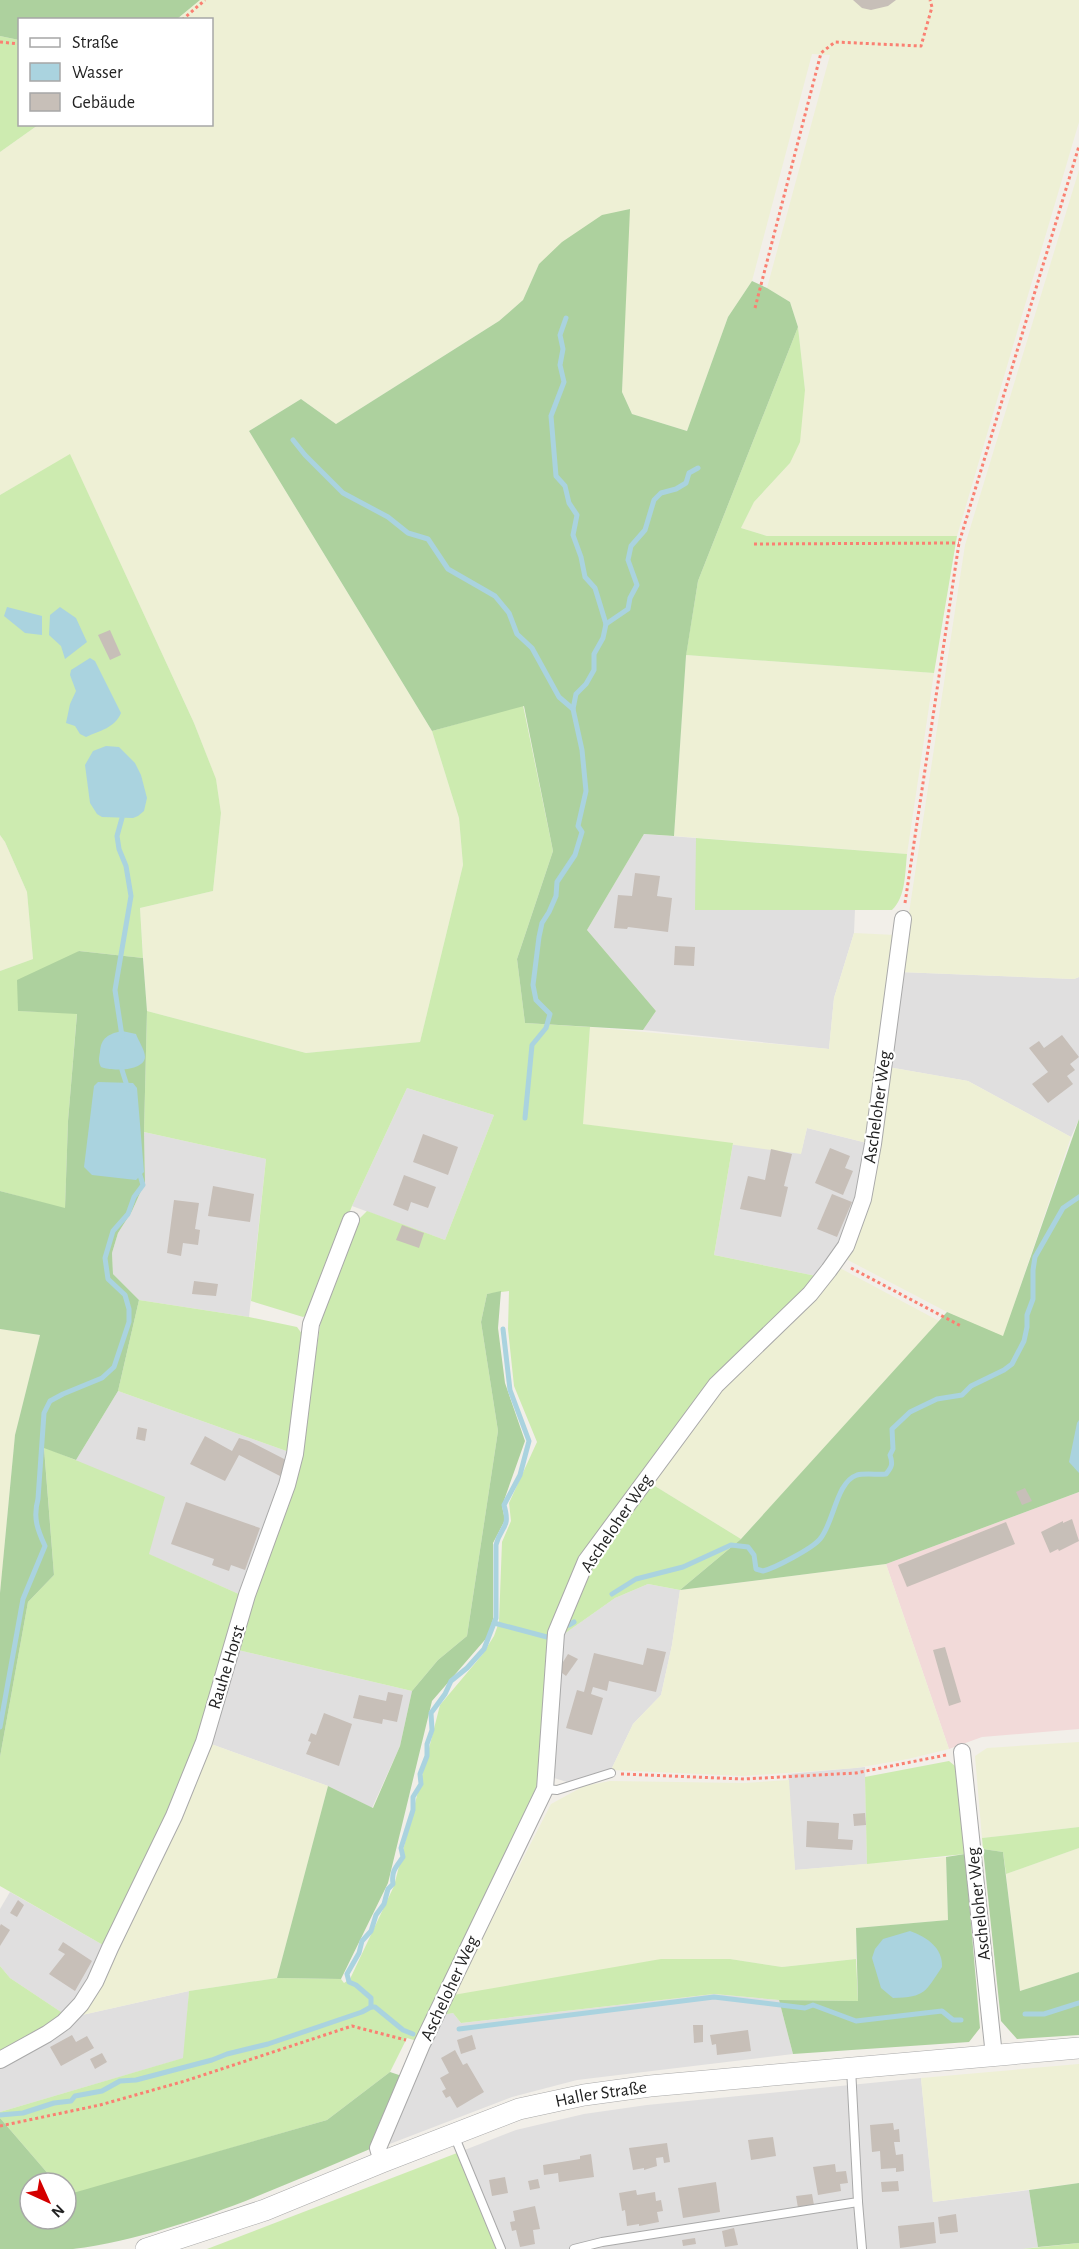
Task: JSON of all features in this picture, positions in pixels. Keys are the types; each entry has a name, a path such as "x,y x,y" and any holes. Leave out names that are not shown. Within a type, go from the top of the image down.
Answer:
{"street":[{"name":"Ascheloher Weg","path":"382,2162 378,2148 422,2044 545,1789 556,1633 586,1561 716,1385 810,1294 846,1246 863,1199 873,1144 903,919"},
{"name":"Rauhe Horst","path":"0,2060 64,2022 81,2004 95,1982 174,1816 204,1742 247,1595 287,1485 295,1454 311,1324 351,1220"},
{"name":"Ascheloher Weg","path":"962,1752 994,2056"},
{"name":"Haller Straße","path":"146,2249 265,2210 519,2109 584,2095 650,2086 1079,2048"}],"lane":[{"path":"545,1789 557,1790 610,1773"},
{"path":"851,2067 862,2249"},
{"path":"454,2134 501,2249"},
{"path":"574,2249 602,2242 858,2202"}],"path":[{"path":"184,18 206,0"},
{"path":"755,308 821,53 835,42 921,46 932,7 930,0"},
{"path":"0,42 18,44"},
{"path":"903,919 959,543 1079,146"},
{"path":"753,544 959,543"},
{"path":"836,1260 961,1326"},
{"path":"610,1773 744,1779 856,1773 962,1752"},
{"path":"0,2126 100,2104 185,2081 352,2026 422,2044"}],"shaded area":[{"path":"644,834 696,838 696,910 855,909 854,933 834,998 829,1049 643,1030 656,1011 587,930"},
{"path":"900,972 1074,979 1079,977 1079,1119 1071,1137 968,1081 888,1067"},
{"path":"407,1088 494,1115 445,1240 352,1206"},
{"path":"807,1128 867,1143 857,1197 839,1245 816,1276 714,1255 733,1143 801,1153"},
{"path":"144,1132 266,1159 249,1317 139,1300 113,1274 112,1253 118,1233 132,1211 145,1182"},
{"path":"118,1391 292,1453 241,1595 148,1554 76,1460"},
{"path":"1079,1492 1079,1729 982,1737 949,1749 886,1564"},
{"path":"648,1584 680,1590 672,1645 661,1695 633,1724 611,1770 567,1782 554,1778 564,1634 615,1598"},
{"path":"238,1650 412,1691 400,1746 372,1808 328,1786 211,1744"},
{"path":"865,1767 867,1864 795,1870 788,1774"},
{"path":"10,1892 103,1945 84,1993 64,2014 10,1978 0,1966 0,1909"},
{"path":"189,1991 184,2058 0,2112 0,2067 82,2015"},
{"path":"714,1994 779,2000 793,2054 577,2080 512,2097 387,2145 443,2015 453,2013 461,2023"},
{"path":"921,2078 933,2202 1029,2190 1038,2247 1023,2249 498,2249 457,2153 516,2130 584,2114 647,2105"}],"green space":[{"path":"0,0 200,0 178,18 18,18 18,40 0,36"},
{"path":"200,0 1079,0 1079,122 957,536 767,536 741,528 754,502 790,463 805,390 798,327 790,302 767,288 830,55 812,54 752,281 728,317 687,431 632,414 622,392 629,209 539,264 523,300 499,321 336,424 301,399 249,431 432,731 459,818 463,865 420,1042 306,1053 147,1011 140,908 213,891 221,813 216,780 194,723 70,455 0,495 0,152 37,126 213,126 213,18 178,18"},
{"path":"0,36 18,40 18,126 37,126 0,152"},
{"path":"1079,170 1079,977 1074,979 900,972 965,545"},
{"path":"630,209 622,392 632,414 687,431 728,317 752,281 790,302 798,327 698,581 686,656 674,836 644,834 587,930 656,1011 643,1030 525,1023 517,959 553,851 524,706 432,731 249,431 301,399 336,424 499,321 523,300 539,264 562,242 602,215"},
{"path":"798,327 805,390 800,442 790,463 754,502 741,528 767,536 957,536 934,673 686,655 698,581"},
{"path":"70,454 194,723 216,779 221,813 213,891 140,908 143,958 79,951 18,1011 77,1013 68,1121 65,1209 0,1191 0,971 33,959 27,892 0,835 0,495"},
{"path":"686,655 934,673 907,854 674,836"},
{"path":"523,705 553,851 517,959 525,1023 590,1027 583,1124 733,1143 714,1255 816,1276 717,1376 551,1629 541,1770 530,1808 417,2041 407,2038 390,2072 327,2120 78,2193 78,2171 46,2171 0,2118 0,2112 183,2058 189,1991 277,1978 341,1979 344,1983 350,1979 394,1886 440,1705 482,1655 494,1636 499,1622 502,1542 511,1521 509,1503 537,1442 514,1386 508,1329 509,1291 487,1294 481,1322 498,1431 467,1636 438,1660 412,1691 238,1650 300,1456 323,1307 358,1220 367,1211 445,1240 494,1115 407,1088 352,1206 310,1313 303,1317 251,1301 266,1159 144,1132 147,1011 306,1053 420,1042 463,865 459,818 432,731"},
{"path":"0,835 27,892 33,959 0,971"},
{"path":"696,838 907,854 902,891 897,905 892,910 695,910"},
{"path":"854,933 896,935 867,1143 807,1128 801,1154 582,1124 590,1027 829,1049 834,998"},
{"path":"79,951 143,958 147,1011 145,1182 132,1211 118,1233 112,1253 113,1274 139,1300 118,1391 76,1460 44,1448 54,1575 28,1602 0,1757 0,1593 15,1435 40,1335 0,1329 0,1191 65,1208 68,1121 77,1014 18,1011 17,980"},
{"path":"888,1067 968,1081 1071,1137 1003,1337 947,1312 844,1258"},
{"path":"1079,1119 1079,1492 886,1564 680,1590 741,1539 947,1312 1003,1336"},
{"path":"838,1267 939,1321 741,1539 650,1483 730,1374"},
{"path":"501,1291 498,1328 505,1383 525,1441 502,1506 505,1520 493,1543 493,1619 490,1634 432,1701 388,1883 341,1979 277,1978 328,1786 373,1808 400,1746 412,1691 438,1660 467,1636 498,1431 481,1322 487,1294"},
{"path":"139,1300 297,1327 305,1338 292,1453 118,1391"},
{"path":"0,1329 40,1335 15,1435 0,1593"},
{"path":"44,1447 165,1497 149,1554 241,1595 199,1739 168,1816 103,1945 0,1886 0,1757 28,1602 54,1575"},
{"path":"650,1483 741,1539 680,1590 648,1584 615,1598 564,1634 593,1564"},
{"path":"886,1564 949,1749 856,1768 743,1776 611,1770 633,1724 661,1695 672,1645 680,1590"},
{"path":"1079,1742 1079,1827 982,1838 975,1756 987,1748"},
{"path":"211,1744 328,1786 277,1978 189,1991 82,2015"},
{"path":"949,1761 955,1766 965,1854 867,1864 865,1777"},
{"path":"789,1780 795,1870 946,1857 948,1920 856,1928 856,1959 782,1967 730,1959 453,1995 551,1804 584,1786 610,1781 744,1783"},
{"path":"1079,1827 1079,1848 1006,1874 1003,1852 983,1849 982,1838"},
{"path":"1079,1848 1079,1972 1020,1991 1006,1874"},
{"path":"983,1849 1003,1852 1020,1991 1079,1972 1079,2035 1017,2039 1001,2021"},
{"path":"965,1854 980,2028 969,2042 793,2054 779,2000 858,2001 856,1928 948,1920 946,1857"},
{"path":"661,1959 730,1959 782,1967 856,1959 858,2001 779,2000 714,1994 461,2023 453,2013 443,2015 453,1995"},
{"path":"0,1966 10,1978 64,2014 32,2036 0,2052"},
{"path":"1079,2064 1079,2183 933,2202 921,2078"},
{"path":"390,2072 402,2076 370,2149 261,2195 150,2233 73,2249 0,2249 0,2118 46,2171 18,2171 18,2231 78,2231 78,2192 327,2120"},
{"path":"457,2153 498,2249 207,2249"},
{"path":"1079,2183 1079,2243 1038,2247 1029,2190"},
{"path":"1079,2243 1079,2249 1023,2249"}],"water":[{"path":"7,607 42,616 42,635 25,633 4,616"},
{"path":"60,607 76,618 87,642 65,659 61,646 49,635 50,615"},
{"path":"90,658 95,661 121,713 111,726 86,737 80,734 75,726 66,723 70,704 76,691 70,675 71,670"},
{"path":"106,746 119,747 135,763 141,775 147,798 144,811 138,816 133,818 102,817 97,814 90,803 85,765 93,751"},
{"path":"122,1031 136,1034 145,1054 143,1062 126,1069 101,1067 99,1058 104,1040 109,1035"},
{"path":"98,1082 133,1083 137,1088 144,1172 136,1180 92,1175 84,1167 94,1086"},
{"path":"1079,1420 1079,1473 1069,1462"},
{"path":"910,1931 933,1944 940,1954 942,1967 924,1991 912,1996 893,1998 881,1988 872,1958 875,1949 883,1939"}],"building":[{"path":"853,0 896,0 888,6 871,10 862,8"},
{"path":"110,630 121,655 110,660 98,635"},
{"path":"635,873 660,876 657,896 672,898 668,932 628,927 627,929 614,928 618,895 632,896"},
{"path":"675,946 695,947 694,966 674,965"},
{"path":"1062,1035 1079,1057 1070,1064 1075,1070 1067,1076 1073,1084 1048,1103 1032,1084 1048,1072 1029,1048 1039,1041 1044,1048"},
{"path":"423,1134 458,1147 448,1175 413,1162"},
{"path":"830,1148 850,1156 845,1168 853,1171 843,1195 815,1183"},
{"path":"771,1149 792,1154 784,1186 788,1187 781,1217 740,1209 748,1176 765,1180"},
{"path":"404,1175 436,1187 428,1208 411,1202 408,1211 393,1205"},
{"path":"213,1186 254,1194 250,1222 208,1216"},
{"path":"832,1194 852,1202 837,1237 817,1229"},
{"path":"174,1200 199,1203 195,1229 200,1230 198,1245 183,1243 181,1256 167,1253"},
{"path":"402,1225 424,1233 419,1248 396,1240"},
{"path":"194,1281 218,1284 216,1296 192,1294"},
{"path":"138,1427 147,1429 145,1441 136,1439"},
{"path":"205,1436 232,1451 239,1438 249,1441 288,1461 280,1476 239,1455 225,1481 190,1464"},
{"path":"1025,1488 1032,1501 1022,1505 1016,1492"},
{"path":"186,1502 260,1528 245,1570 231,1565 229,1571 212,1565 214,1559 171,1544"},
{"path":"1072,1519 1079,1541 1050,1553 1041,1532"},
{"path":"1006,1522 1015,1544 907,1587 898,1565"},
{"path":"945,1647 961,1702 949,1706 933,1650"},
{"path":"647,1648 666,1652 656,1692 609,1681 607,1691 593,1687 591,1694 603,1698 592,1735 566,1728 577,1690 584,1692 594,1653 643,1665"},
{"path":"568,1654 578,1659 566,1676 558,1670"},
{"path":"388,1692 403,1695 397,1722 383,1719 382,1724 353,1718 359,1695 386,1701"},
{"path":"324,1713 352,1724 339,1766 306,1754 311,1742 308,1741 311,1733 316,1735"},
{"path":"865,1813 866,1825 854,1826 853,1814"},
{"path":"807,1821 839,1823 838,1839 853,1840 852,1850 806,1847"},
{"path":"18,1900 24,1905 17,1917 10,1913"},
{"path":"1,1924 10,1930 0,1946 0,1926"},
{"path":"63,1942 92,1961 75,1991 49,1974 65,1954 58,1950"},
{"path":"693,2025 703,2025 703,2042 694,2043"},
{"path":"748,2030 751,2051 717,2055 716,2044 712,2045 710,2035"},
{"path":"72,2035 76,2042 87,2036 94,2048 61,2066 50,2047"},
{"path":"472,2035 476,2049 461,2054 457,2040"},
{"path":"455,2050 463,2065 467,2063 484,2092 457,2108 450,2096 446,2098 442,2091 446,2089 440,2078 449,2073 441,2058"},
{"path":"102,2053 107,2062 95,2069 90,2059"},
{"path":"893,2123 894,2130 899,2129 900,2142 894,2142 896,2155 903,2154 904,2171 896,2172 896,2168 881,2169 880,2151 872,2152 870,2125"},
{"path":"773,2137 776,2156 751,2160 748,2140"},
{"path":"667,2143 670,2162 664,2163 663,2157 656,2158 657,2166 644,2170 644,2168 633,2170 629,2148"},
{"path":"591,2154 594,2177 559,2182 558,2173 544,2175 543,2165 580,2159 580,2156"},
{"path":"835,2164 836,2172 846,2171 848,2183 840,2184 841,2191 818,2195 813,2167"},
{"path":"505,2177 508,2193 492,2196 489,2180"},
{"path":"538,2179 540,2188 530,2190 528,2181"},
{"path":"898,2181 899,2191 882,2192 881,2182"},
{"path":"716,2182 720,2212 683,2218 678,2188"},
{"path":"636,2190 637,2195 655,2192 656,2201 661,2200 663,2211 657,2212 659,2222 627,2226 625,2210 622,2211 619,2193"},
{"path":"812,2194 814,2205 798,2208 796,2196"},
{"path":"535,2206 540,2229 533,2230 535,2244 520,2247 516,2230 512,2231 510,2222 515,2221 513,2211"},
{"path":"956,2214 958,2232 940,2234 938,2217"},
{"path":"934,2222 936,2243 900,2248 898,2226"},
{"path":"734,2228 738,2245 725,2247 722,2231"},
{"path":"695,2238 696,2244 683,2246 682,2240"}],"waterway":[{"path":"525,1118 532,1045 546,1028 550,1014 536,1000 533,985 539,937 542,923 556,896 557,882 575,855 582,832 578,826 586,791 582,750 573,709 576,694 586,684 594,670 594,654 603,638 606,624 595,588 585,577 573,535 577,515 569,503 565,486 556,476 551,416 564,382 560,365 563,349 560,335 566,318"},
{"path":"293,440 343,493 388,517 408,533 428,539 448,569 495,596 509,613 517,634 532,648 559,697 573,709"},
{"path":"606,624 628,609 630,598 637,585 628,560 631,546 645,530 654,500 661,493 676,489 686,483 689,473 698,468"},
{"path":"122,818 117,836 119,849 126,866 131,896 115,990 122,1036"},
{"path":"122,1063 128,1089"},
{"path":"0,1727 23,1599 45,1546 36,1517 44,1413 50,1401 102,1378 114,1367 129,1322 129,1309 125,1295 108,1279 105,1258 113,1231 128,1214 134,1197 143,1185 139,1172"},
{"path":"612,1594 636,1579 683,1567 731,1545 748,1547 754,1555 756,1569 763,1571 816,1543 825,1532 840,1494 850,1479 857,1475 888,1472 893,1449 892,1429 910,1412 937,1399 962,1395 971,1386 1012,1364 1024,1341 1027,1315 1033,1299 1035,1257 1063,1208 1079,1197"},
{"path":"0,2115 23,2113 54,2103 71,2101 75,2096 102,2091 120,2081 136,2080 268,2044 371,2007 371,1998 349,1982 347,1974 359,1953 362,1941 371,1931 376,1915 384,1904 388,1889 393,1884 395,1869 403,1857 401,1848 413,1810 413,1797 421,1784 420,1774 427,1756 427,1744 432,1730 431,1713 445,1694 451,1681 467,1668 484,1649 496,1618 496,1545 506,1523 504,1505 520,1475 529,1441 510,1390 503,1329"},
{"path":"569,1625 574,1622"},
{"path":"494,1623 547,1637"},
{"path":"459,2029 714,1997 805,2008 813,2005 856,2021 942,2011 953,2020 961,2020"},
{"path":"1025,2014 1044,2014 1079,2003"},
{"path":"371,2007 375,2007 403,2030 413,2034"}]}
